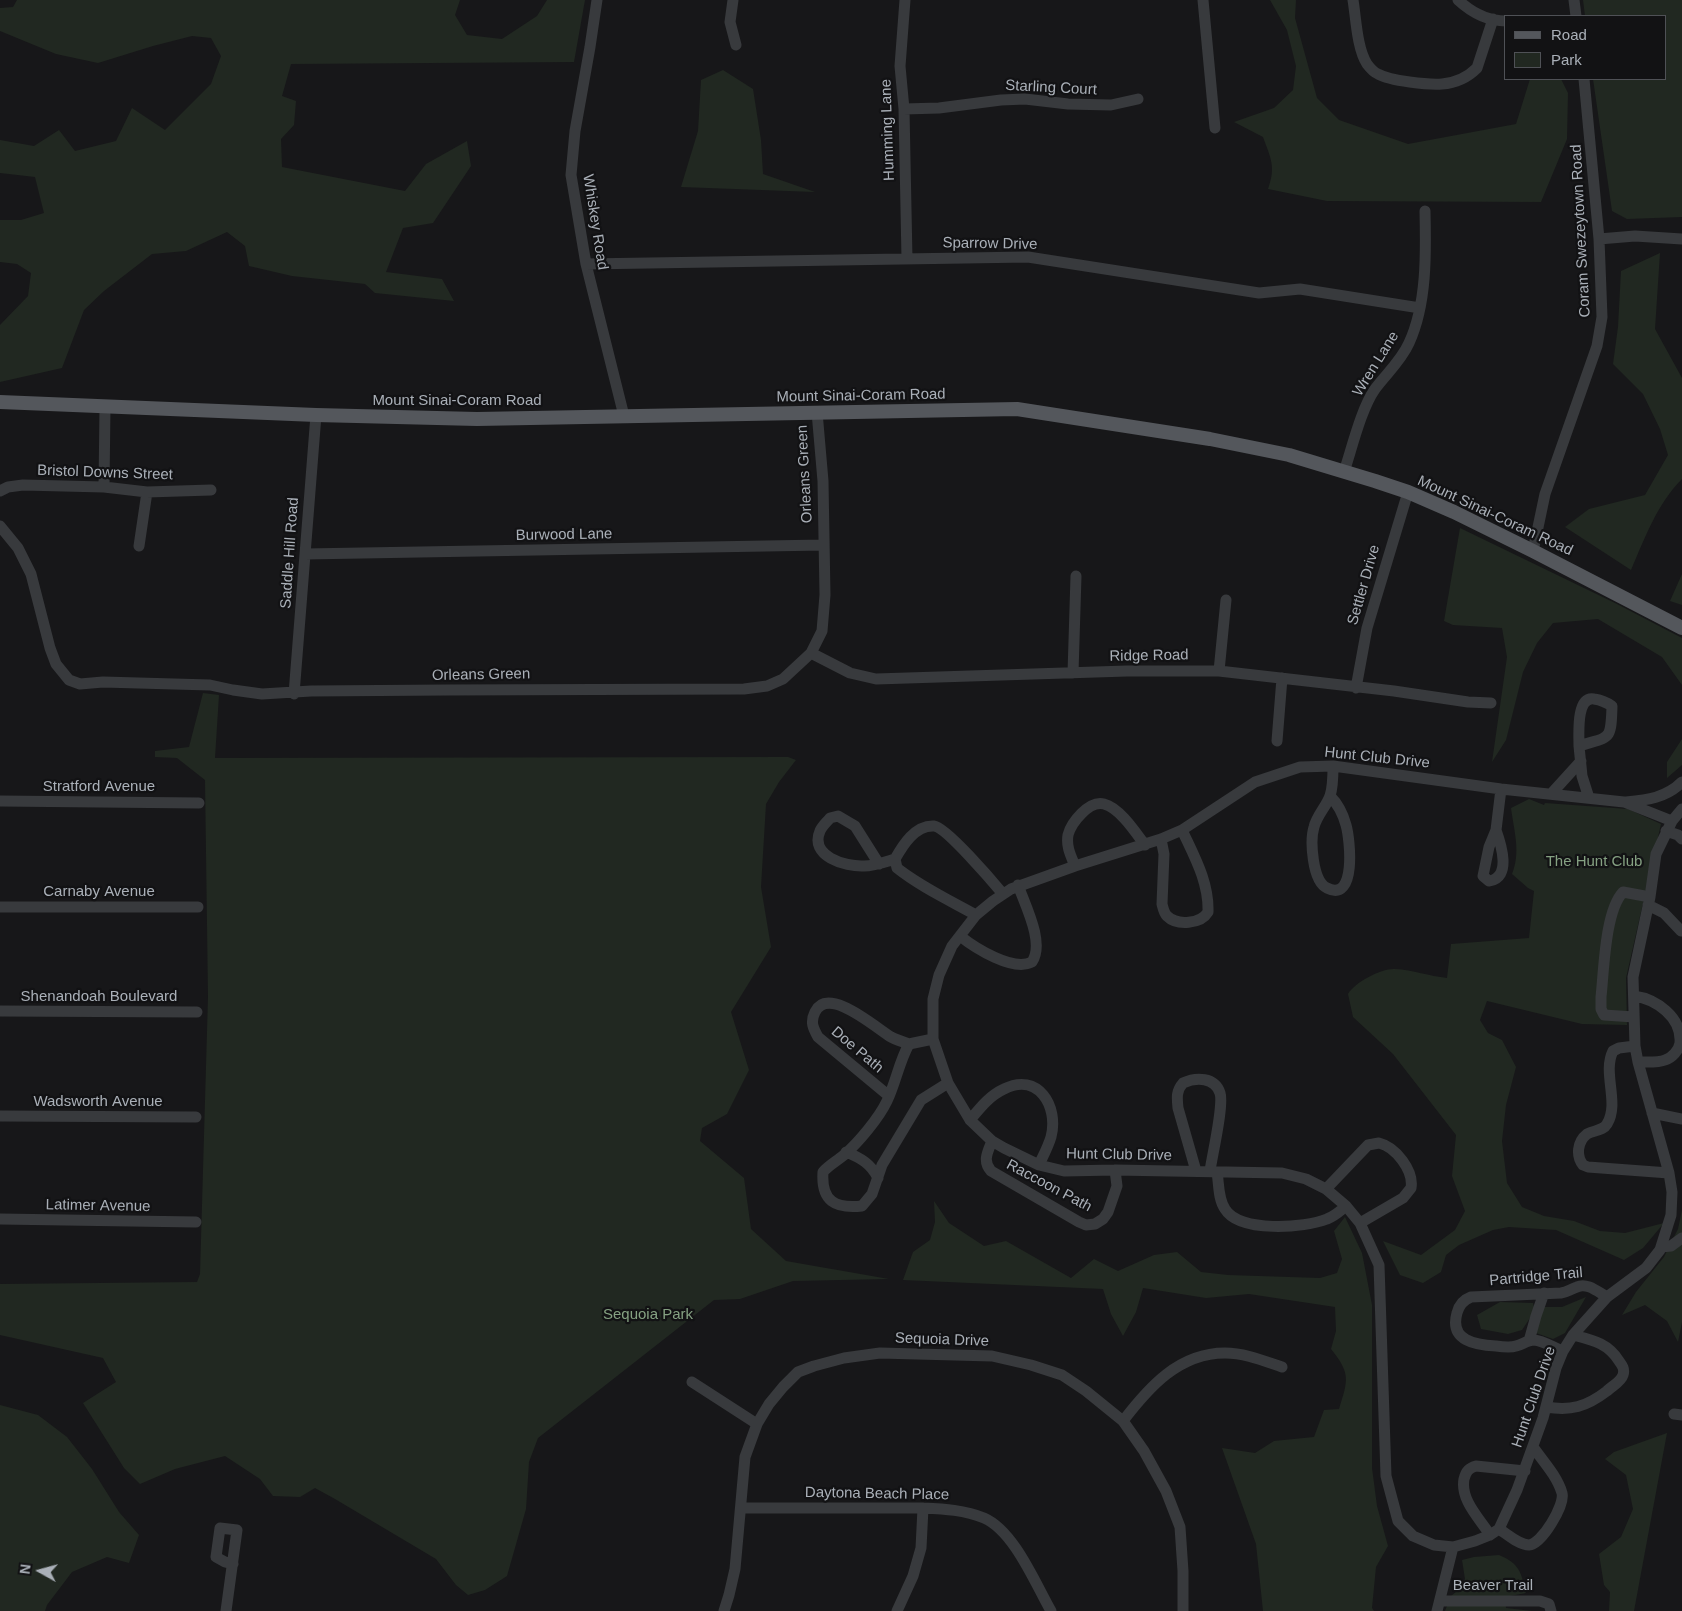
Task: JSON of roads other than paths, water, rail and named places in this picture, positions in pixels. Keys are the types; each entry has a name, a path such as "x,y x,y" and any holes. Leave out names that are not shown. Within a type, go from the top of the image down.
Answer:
{"main road":[{"name":"Mount Sinai-Coram Road","path":"0,402 316,415 476,419 1017,409 1210,439 1290,455 1408,492 1533,550 1682,628"}],"street":[{"name":"Whiskey Road","path":"597,0 575,131 571,175 586,264 624,416"},
{"path":"733,0 730,22 736,44"},
{"name":"Humming Lane","path":"905,0 900,66 904,109 907,259"},
{"path":"1203,0 1215,128"},
{"path":"1353,0 1360,44 1364,58 1369,66 1380,75 1416,82 1442,84 1471,74 1477,68 1493,19"},
{"path":"1458,0 1480,16 1504,21"},
{"path":"1574,0 1576,15"},
{"name":"Coram Swezeytown Road","path":"1533,550 1545,494 1597,346 1602,317 1599,239 1584,80"},
{"name":"Starling Court","path":"904,109 939,108 1025,99 1068,104 1111,105 1138,99"},
{"name":"Wren Lane","path":"1344,472 1370,398 1374,390 1398,362 1409,343 1420,308 1426,258 1425,211"},
{"path":"1599,239 1634,236 1682,240"},
{"name":"Sparrow Drive","path":"586,264 1028,257 1259,292 1300,289 1420,308"},
{"path":"104,487 105,407"},
{"name":"Orleans Green","path":"0,526 18,548 31,574 50,648 61,672 69,680 80,684 103,682 210,685 262,694 447,690 744,689 768,686 783,679 811,653 822,631 824,616 823,481 817,412"},
{"name":"Saddle Hill Road","path":"294,694 316,415"},
{"name":"Bristol Downs Street","path":"0,491 8,487 23,485 104,487 147,492 211,490"},
{"path":"139,546 147,492"},
{"name":"Settler Drive","path":"1356,688 1367,628 1408,492"},
{"name":"Burwood Lane","path":"305,554 823,545"},
{"path":"1073,673 1076,576"},
{"path":"1219,671 1226,600"},
{"name":"Ridge Road","path":"811,653 850,673 876,679 1127,671 1219,671 1468,702 1491,703"},
{"path":"1277,741 1282,678"},
{"path":"1579,746 1582,776 1589,798"},
{"path":"1551,794 1581,761"},
{"path":"1330,796 1339,805 1346,824 1350,847 1350,862 1346,883 1337,890 1327,888 1319,881 1316,874 1312,839 1313,828 1330,796 1333,766"},
{"name":"Hunt Club Drive","path":"1682,782 1671,791 1651,799 1624,802 1501,789 1333,766 1300,767 1255,782 1182,830 1145,845 1018,885 976,915 952,946 939,974 933,999 933,1040 948,1083 970,1120 992,1141 1039,1165 1064,1171 1282,1173 1306,1179 1326,1189 1346,1206 1360,1223 1379,1265 1386,1476 1398,1521 1406,1530 1423,1541 1434,1545 1453,1547 1476,1541 1494,1532 1525,1471 1546,1407 1556,1368 1563,1351 1573,1335 1607,1298 1646,1268 1661,1247 1671,1215 1672,1192 1669,1173 1635,1046 1633,977 1649,901 1656,854 1669,826 1682,809"},
{"path":"1496,830 1501,789"},
{"path":"1671,791 1682,802"},
{"name":"Stratford Avenue","path":"0,801 199,803"},
{"name":"Hunt Club Drive","path":"1624,802 1669,826 1682,839"},
{"path":"1075,866 1069,851 1068,835 1076,821 1094,805 1101,803 1112,808 1127,822 1145,845"},
{"path":"879,864 855,826 844,818 838,816 830,818 820,831 818,844 820,849 830,858 851,865 866,867 879,864 895,859"},
{"path":"976,915 928,890 897,868 895,859 903,845 913,834 934,826 947,833 1003,894"},
{"path":"1162,839 1164,854 1162,904 1164,912 1167,916 1178,922 1196,921 1208,912 1205,890 1202,874 1182,830"},
{"path":"960,936 972,945 1010,962 1023,965 1032,962 1037,950 1036,937 1018,885"},
{"path":"1634,1017 1609,1016 1604,1014 1601,1009 1611,915 1618,897 1623,892 1649,901 1664,913 1681,931"},
{"name":"Carnaby Avenue","path":"0,906 198,907"},
{"path":"1634,996 1657,1004 1669,1012 1676,1020 1680,1029 1681,1039 1679,1048 1665,1060 1638,1062"},
{"name":"Doe Path","path":"889,1096 818,1037 812,1025 813,1015 817,1008 823,1005 839,1004 891,1037 909,1044"},
{"name":"Shenandoah Boulevard","path":"0,1011 197,1012"},
{"path":"933,1040 909,1044 901,1059 886,1103 861,1138 823,1172 822,1183 824,1192 830,1200 843,1207 862,1206 872,1194 882,1165 921,1100 948,1083"},
{"path":"1635,1046 1618,1048 1613,1051 1609,1061 1612,1102 1610,1117 1603,1129 1587,1134 1578,1148 1578,1155 1583,1165 1588,1167 1669,1173"},
{"path":"1196,1171 1178,1108 1177,1092 1183,1083 1201,1080 1212,1082 1217,1087 1221,1099 1213,1172 1220,1201 1225,1210 1238,1220 1250,1224 1276,1226 1317,1222 1336,1214 1346,1206"},
{"path":"970,1120 985,1102 1004,1089 1022,1084 1035,1087 1048,1101 1052,1125 1051,1137 1039,1165"},
{"path":"1652,1112 1682,1119"},
{"name":"Wadsworth Avenue","path":"0,1116 196,1117"},
{"name":"Raccoon Path","path":"992,1141 985,1159 986,1165 991,1171 1086,1225 1099,1223 1108,1212 1117,1186 1115,1170"},
{"path":"1326,1189 1368,1145 1379,1142 1391,1149 1403,1162 1410,1175 1411,1188 1402,1198 1360,1223"},
{"path":"846,1152 864,1160 873,1168 878,1178"},
{"name":"Latimer Avenue","path":"0,1219 196,1222"},
{"path":"1661,1247 1671,1246 1682,1238"},
{"name":"Partridge Trail","path":"1529,1340 1511,1347 1474,1344 1462,1338 1458,1334 1455,1321 1462,1302 1471,1297 1568,1292 1579,1286 1584,1286 1607,1298"},
{"path":"1544,1294 1529,1340 1541,1342 1563,1351"},
{"path":"1546,1407 1562,1410 1579,1406 1599,1397 1620,1380 1624,1374 1624,1368 1608,1347 1573,1335"},
{"name":"Sequoia Drive","path":"724,1611 735,1569 745,1458 757,1424 769,1404 783,1386 798,1372 844,1358 880,1353 992,1356 1031,1364 1062,1376 1086,1391 1123,1421 1144,1450 1166,1490 1180,1527 1184,1611"},
{"path":"1123,1421 1137,1402 1158,1380 1186,1360 1204,1355 1226,1353 1250,1356 1282,1367"},
{"path":"692,1382 757,1424"},
{"path":"1525,1471 1471,1467 1467,1471 1464,1494 1494,1532 1529,1545 1535,1544 1542,1538 1560,1510 1563,1498 1557,1481 1533,1447"},
{"name":"Daytona Beach Place","path":"742,1508 923,1508 952,1510 984,1518 996,1525 1011,1540 1051,1611"},
{"path":"897,1611 913,1576 921,1548 923,1508"},
{"path":"1439,1606 1453,1547"},
{"path":"226,1611 233,1564"},
{"name":"Beaver Trail","path":"1439,1606 1540,1600 1549,1604 1551,1611"}],"park label":[{"name":"The Hunt Club","path":"1594,862"},
{"name":"Sequoia Park","path":"648,1315"}]}
